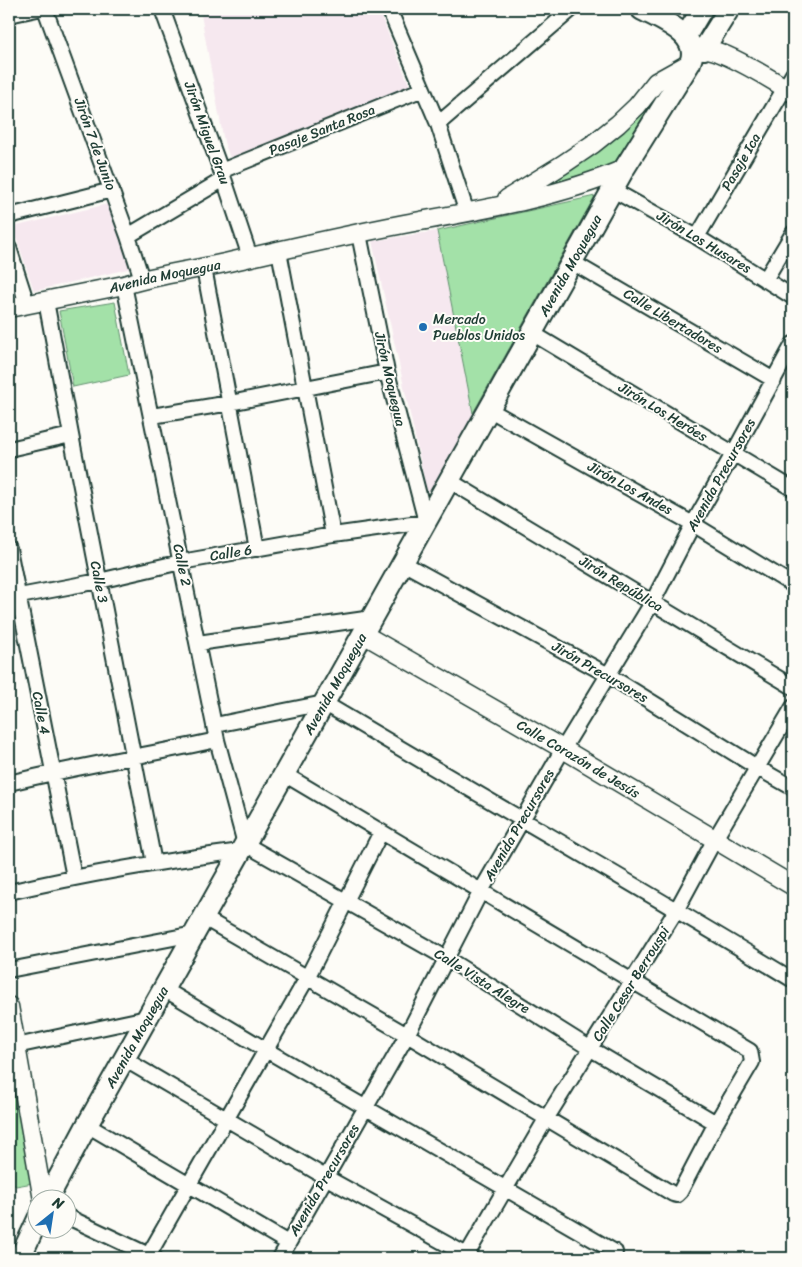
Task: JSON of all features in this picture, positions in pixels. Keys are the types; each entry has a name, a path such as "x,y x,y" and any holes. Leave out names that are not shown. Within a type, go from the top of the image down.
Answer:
{"main road":[{"path":"641,9 667,23 693,50"},
{"name":"Avenida Moquegua","path":"693,50 702,9"},
{"name":"Avenida Moquegua","path":"52,1190 87,1125 624,169 693,50 729,9"},
{"path":"20,1258 28,1240"}],"street":[{"path":"9,15 37,9"},
{"name":"Jirón 7 de Junio","path":"45,9 112,190 142,279"},
{"name":"Jirón Miguel Grau","path":"162,9 250,257"},
{"path":"389,9 438,124 467,213"},
{"path":"438,124 572,9"},
{"path":"693,50 715,51 791,85"},
{"name":"Avenida Moquegua","path":"467,213 499,204 562,166 618,124 637,106 656,82 693,50"},
{"name":"Pasaje Ica","path":"697,237 791,85"},
{"name":"Pasaje Santa Rosa","path":"128,236 222,175 423,89"},
{"name":"Avenida Moquegua","path":"9,308 467,213 595,182 624,169"},
{"path":"9,216 112,190"},
{"name":"Jirón Los Husares","path":"613,190 697,237 793,297"},
{"path":"765,280 793,232"},
{"name":"Jirón Moquegua","path":"360,234 387,372 426,522"},
{"path":"9,248 27,304"},
{"path":"279,251 334,535"},
{"name":"Calle Libertadores","path":"572,262 774,380"},
{"path":"204,268 258,549"},
{"name":"Calle 2","path":"124,285 218,740 243,848"},
{"name":"Calle 3","path":"46,301 70,435 154,864"},
{"name":"Jirón Los Heróes","path":"532,333 793,490"},
{"name":"Avenida Precursores","path":"280,1258 407,1035 482,890 562,749 652,603 693,524 793,344"},
{"path":"152,416 306,389 387,372"},
{"name":"Jirón Los Andes","path":"490,410 693,524 793,585"},
{"path":"9,448 70,435"},
{"name":"Jirón República","path":"450,480 793,687"},
{"name":"Calle 6","path":"13,596 99,581 181,562 334,535 426,522"},
{"name":"Calle 4","path":"9,549 13,596 53,772 74,877"},
{"name":"Jirón Precursores","path":"403,564 608,675 793,788"},
{"path":"198,644 368,626"},
{"name":"Calle Corazón de Jesús","path":"368,626 562,749 793,886"},
{"path":"215,725 324,703 522,821 677,909 793,980"},
{"name":"Calle Cesar Berrouspi","path":"468,1257 505,1188 546,1119 677,909 715,839 793,706"},
{"path":"9,783 53,772 218,740"},
{"path":"9,970 199,926 307,978 678,1195 716,1123 752,1062 750,1051 284,774"},
{"path":"78,1222 151,1257 189,1185 307,978 381,832"},
{"path":"9,892 74,877 243,848"},
{"name":"Calle Vista Alegre","path":"243,848 446,958 591,1049 716,1123"},
{"path":"164,989 615,1252"},
{"path":"9,1006 41,1190"},
{"path":"16,1046 147,1018"},
{"path":"124,1059 327,1178 468,1257"},
{"path":"87,1125 288,1243"}],"shaded area":[{"path":"200,9 378,9 411,89 230,158 224,142"},
{"path":"112,203 132,268 34,291 13,227"},
{"name":"Mercado Pueblos Unidos","path":"437,231 473,413 438,489 427,491 372,241"}],"green space":[{"path":"659,92 621,159 611,170 539,188"},
{"path":"595,196 473,413 437,231"},
{"path":"115,302 129,375 73,387 59,311"},
{"path":"9,1037 33,1183 16,1186 10,1182 9,1174"}],"place":[{"name":"Mercado Pueblos Unidos","path":"423,327"}]}
